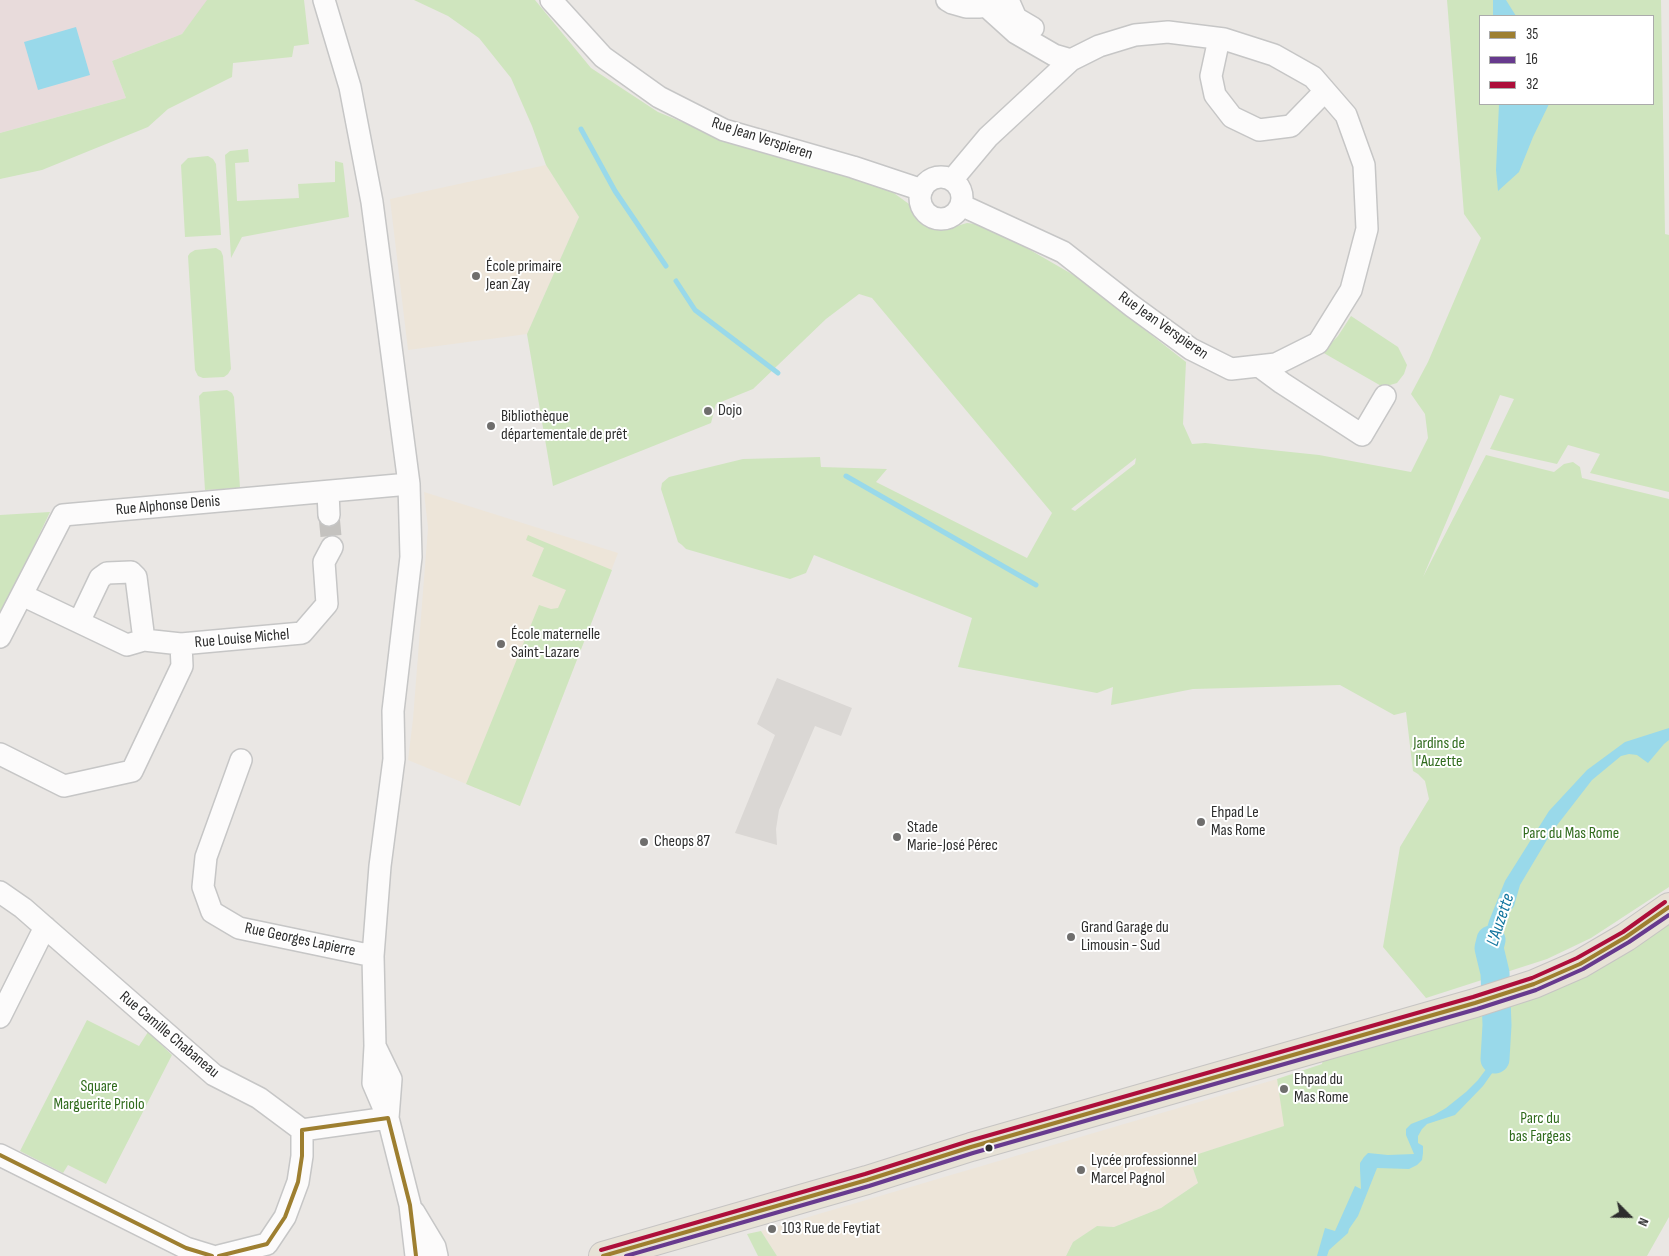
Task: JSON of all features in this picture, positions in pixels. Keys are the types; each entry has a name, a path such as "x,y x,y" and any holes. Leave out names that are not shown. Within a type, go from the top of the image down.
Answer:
{"main road":[{"path":"603,1256 867,1180 971,1147 1475,1003 1534,984 1580,964 1626,937 1669,907"}],"street":[{"path":"324,0 350,87 372,202 409,484 411,557 394,711 394,758 380,866 373,956 375,1046 391,1079 388,1118 410,1205 434,1254"},
{"name":"Rue Jean Verspieren","path":"551,0 603,57 658,97 724,130 853,166 922,190"},
{"path":"947,0 952,4 966,8 990,2 1016,33 1054,55 1071,60"},
{"path":"1008,0 1016,18 1062,47 1071,60"},
{"name":"Rue Jean Verspieren","path":"952,180 988,137 1071,60 1099,46 1135,35 1168,32 1219,39 1274,55 1313,78 1346,115 1364,164 1367,230 1351,290 1318,342 1276,364 1231,369 1191,349 1063,252 961,205"},
{"path":"1219,39 1211,76 1214,95 1232,117 1259,130 1291,126 1325,91"},
{"path":"945,178 952,180 961,191 961,205 953,215 940,219 934,218 928,214 921,203 922,190 931,180 945,178"},
{"path":"1259,366 1362,435 1385,396"},
{"name":"Rue Alphonse Denis","path":"0,637 63,515 409,484"},
{"path":"328,492 329,514"},
{"name":"Rue Louise Michel","path":"22,595 127,645 144,640 181,644 302,633 327,604 324,562 332,547"},
{"path":"79,622 100,578 108,573 131,572 136,577 144,640"},
{"path":"0,754 64,786 132,771 182,666 181,644"},
{"name":"Rue Georges Lapierre","path":"241,760 206,857 203,887 212,912 239,928 373,956"},
{"name":"Rue Camille Chabaneau","path":"0,892 45,926 214,1075 260,1098 302,1130"},
{"path":"0,1017 45,926"},
{"path":"220,1256 267,1244 285,1217 298,1182 302,1156 302,1130 388,1118"},
{"path":"0,1156 186,1248 212,1256"},
{"path":"405,1256 408,1244 410,1205"}],"shaded area":[{"path":"0,0 210,0 182,34 112,61 126,98 0,133"},
{"name":"École primaire Jean Zay","path":"546,165 579,217 527,334 408,350 390,199"},
{"name":"École maternelle Saint-Lazare","path":"424,492 618,553 520,806 408,760 428,528"},
{"path":"777,678 852,708 841,736 815,726 779,810 776,829 777,845 735,833 775,735 757,724"},
{"name":"Lycée professionnel Marcel Pagnol","path":"1277,1079 1285,1126 1189,1157 1198,1183 1161,1208 1114,1227 1097,1226 1073,1242 1066,1256 777,1256 761,1231"}],"green space":[{"path":"207,0 304,0 309,44 294,46 292,57 233,63 232,77 168,109 148,127 42,170 0,179 0,133 126,98 112,61 182,34"},
{"path":"414,0 535,0 591,68 658,112 736,144 802,162 891,191 909,204 928,225 950,228 967,223 985,225 1018,243 1077,277 1186,362 1183,424 1192,444 1205,443 1319,455 1411,472 1428,438 1425,414 1411,394 1428,362 1481,238 1464,214 1447,0 1661,0 1665,234 1669,235 1669,492 1590,473 1600,454 1568,445 1557,464 1490,449 1514,399 1500,395 1423,577 1486,455 1554,472 1564,464 1573,462 1580,467 1582,478 1669,499 1669,887 1591,938 1547,959 1426,998 1383,947 1400,847 1429,799 1425,781 1413,771 1406,712 1394,715 1340,685 1193,689 1111,705 1113,687 1097,693 958,667 972,618 814,555 806,573 790,579 686,549 678,542 661,489 662,483 669,477 743,459 820,457 821,467 887,469 876,482 1027,558 1052,513 872,298 859,294 826,319 753,389 716,404 711,423 553,486 527,334 579,217 546,165 532,126 511,78 479,38 448,16","holes":["1136,458 1135,464 1075,511 1071,509"]},
{"path":"248,149 249,162 235,163 237,201 299,198 298,184 335,182 335,161 343,163 349,217 242,237 231,258 225,155 230,151"},
{"path":"208,156 216,164 221,235 185,237 181,165 188,158"},
{"path":"216,248 221,251 223,256 231,369 224,377 203,378 198,376 195,370 188,256 195,250"},
{"path":"1351,316 1398,347 1407,365 1404,374 1397,383 1383,387 1322,352 1338,336"},
{"path":"227,390 234,397 240,488 205,490 199,396 203,392"},
{"path":"50,512 0,617 0,515"},
{"path":"528,535 612,570 520,806 466,784 539,605 551,609 558,608 566,590 532,576 544,548 526,540"},
{"name":"Parc du bas Fargeas","path":"1669,920 1669,1217 1647,1256 1066,1256 1073,1242 1097,1226 1114,1227 1161,1208 1198,1183 1189,1157 1284,1126 1277,1079 1322,1064 1324,1055 1568,985"},
{"name":"Square Marguerite Priolo","path":"87,1020 139,1046 148,1032 172,1055 106,1184 68,1165 63,1173 20,1151"},
{"path":"761,1231 777,1256 758,1256 747,1234"}],"water":[{"path":"1493,0 1506,0 1515,15 1493,15"},
{"path":"76,27 90,75 38,90 24,42"},
{"path":"1499,105 1549,105 1519,172 1498,191 1496,170"},
{"path":"1669,728 1669,740 1648,763 1637,755 1621,756 1592,780 1551,833 1520,885 1514,906 1495,932 1493,952 1498,976 1491,977 1483,942 1489,921 1505,881 1549,811 1587,770 1625,742"},
{"path":"1499,1019 1501,1048 1499,1060 1483,1086 1455,1115 1427,1124 1422,1129 1418,1136 1418,1143 1423,1146 1423,1153 1422,1160 1417,1165 1409,1169 1377,1168 1358,1216 1348,1233 1329,1250 1327,1256 1317,1256 1325,1228 1335,1231 1355,1186 1361,1189 1360,1163 1364,1157 1368,1153 1388,1155 1414,1154 1406,1135 1406,1129 1411,1124 1446,1108 1478,1080 1487,1068 1492,1055 1494,1045 1492,1021"}],"waterway":[{"path":"581,129 615,191 666,266"},
{"path":"676,281 695,310 778,373"},
{"path":"846,476 1036,585"},
{"name":"L'Auzette","path":"1491,940 1489,948 1495,973 1497,1025 1495,1059"}],"tunnel":[{"path":"329,515 332,547"}],"transit line":[{"name":"32","path":"601,1250 865,1174 969,1141 1473,997 1532,978 1577,958 1623,932 1665,902"},
{"name":"35","path":"603,1256 867,1180 971,1147 1475,1003 1534,984 1580,964 1626,937 1669,907"},
{"name":"16","path":"626,1256 869,1186 973,1153 1477,1009 1536,990 1583,969 1629,942 1669,915"},
{"name":"35","path":"219,1256 267,1244 285,1217 298,1182 302,1156 302,1130 388,1118 410,1205 416,1256"},
{"name":"35","path":"0,1155 186,1248 212,1256"}],"place":[{"name":"École primaire Jean Zay","path":"476,276"},
{"name":"Dojo","path":"708,411"},
{"name":"Bibliothèque départementale de prêt","path":"491,426"},
{"name":"École maternelle Saint-Lazare","path":"501,644"},
{"name":"Ehpad Le Mas Rome","path":"1201,822"},
{"name":"Stade Marie-José Pérec","path":"897,837"},
{"name":"Cheops 87","path":"644,842"},
{"name":"Grand Garage du Limousin - Sud","path":"1071,937"},
{"name":"Ehpad du Mas Rome","path":"1284,1089"},
{"name":"Lycée professionnel Marcel Pagnol","path":"1081,1170"},
{"name":"103 Rue de Feytiat","path":"772,1229"}],"park label":[{"name":"Jardins de l'Auzette","path":"1439,753"},
{"name":"Parc du Mas Rome","path":"1571,834"}]}
